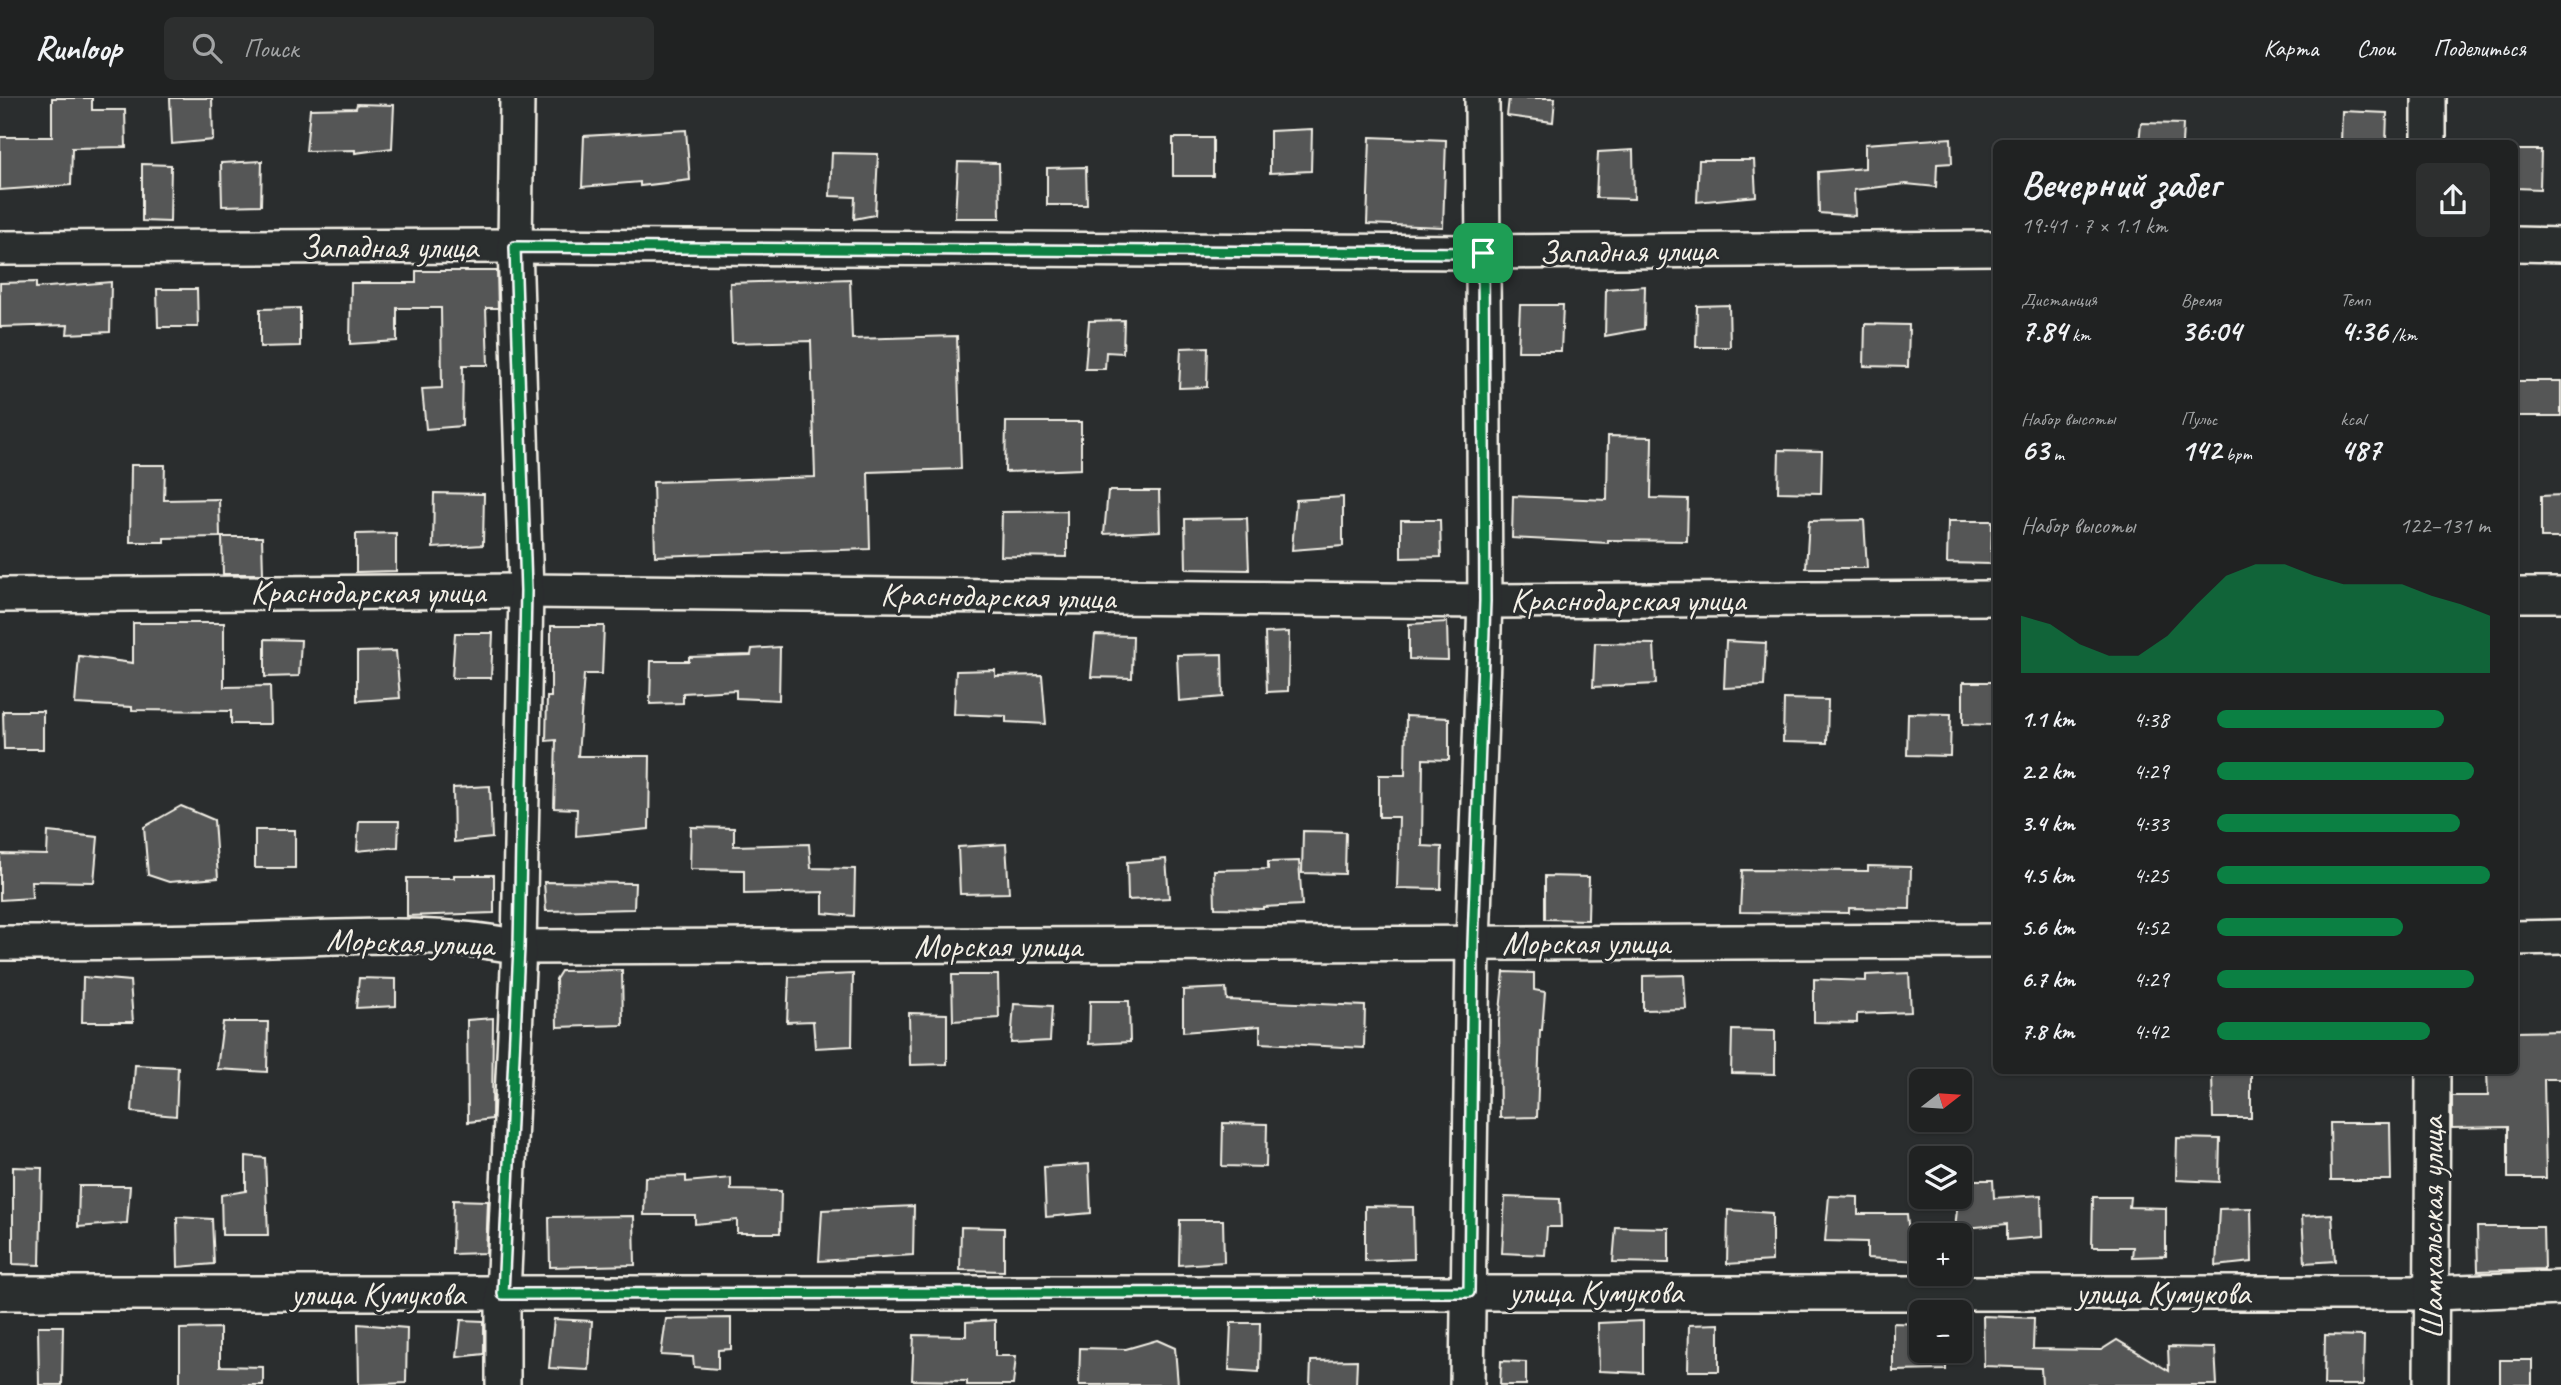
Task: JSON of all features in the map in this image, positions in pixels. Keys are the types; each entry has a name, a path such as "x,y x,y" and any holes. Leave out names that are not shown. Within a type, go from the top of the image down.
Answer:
{"street":[{"path":"503,1385 503,1294 519,947 526,591 515,247 517,98"},
{"path":"1467,1385 1473,944 1485,601 1482,98"},
{"path":"2429,98 2429,140"},
{"path":"2518,244 2561,245"},
{"name":"Западная улица","path":"0,248 515,247 1483,253 1993,248"},
{"name":"Краснодарская улица","path":"0,595 526,591 1485,601 1993,598"},
{"path":"2518,594 2561,594"},
{"name":"Морская улица","path":"0,943 390,936 477,939 519,947 1993,941"},
{"path":"2518,938 2561,937"},
{"name":"Шамхальская улица","path":"2431,1385 2433,1074"},
{"name":"улица Кумукова","path":"0,1293 2432,1293 2561,1288"}],"building":[{"path":"52,98 92,98 92,110 125,110 126,147 72,148 71,185 0,190 0,137 52,137"},
{"path":"170,98 212,98 213,140 172,144"},
{"path":"1509,98 1555,98 1553,122 1507,116"},
{"path":"357,104 394,105 392,148 355,153 355,150 306,151 310,109 356,108"},
{"path":"2342,111 2387,113 2386,140 2341,140"},
{"path":"2141,123 2183,124 2182,140 2139,140"},
{"path":"1312,129 1311,171 1270,173 1270,131"},
{"path":"686,130 690,180 640,186 640,182 582,187 584,136"},
{"path":"1370,137 1446,140 1443,227 1367,224"},
{"path":"1173,138 1213,138 1213,176 1173,176"},
{"path":"1951,138 1952,163 1937,164 1936,187 1906,184 1854,190 1855,216 1819,213 1818,172 1865,168 1865,144"},
{"path":"1633,150 1634,199 1596,198 1598,152"},
{"path":"2518,150 2541,150 2540,189 2518,188"},
{"path":"832,153 878,154 875,215 854,219 855,197 830,196"},
{"path":"1699,160 1754,160 1756,196 1697,202"},
{"path":"262,161 261,205 222,206 221,163"},
{"path":"958,162 999,163 1000,218 955,218"},
{"path":"142,164 171,165 170,222 142,221"},
{"path":"1086,167 1087,205 1047,205 1047,168"},
{"path":"416,271 497,271 498,308 486,308 488,365 463,365 462,426 426,429 422,389 442,388 441,308 397,308 397,341 350,344 351,283 416,283"},
{"path":"850,279 852,339 957,336 961,469 868,472 870,549 655,556 653,482 815,477 811,341 732,343 730,283"},
{"path":"36,282 36,288 111,282 110,332 67,334 68,325 0,327 0,283"},
{"path":"1645,286 1644,329 1605,336 1606,289"},
{"path":"157,289 197,289 198,327 158,327"},
{"path":"1520,305 1563,305 1561,351 1518,351"},
{"path":"1729,305 1730,347 1696,347 1697,306"},
{"path":"300,308 300,346 260,347 260,309"},
{"path":"1124,320 1123,353 1106,352 1105,369 1085,369 1089,321"},
{"path":"1865,324 1909,325 1908,367 1864,366"},
{"path":"1208,347 1207,387 1179,388 1181,348"},
{"path":"2518,381 2561,381 2561,416 2518,416"},
{"path":"1006,422 1081,422 1081,469 1005,472"},
{"path":"1608,436 1652,437 1651,498 1688,499 1687,541 1608,540 1608,543 1512,538 1513,496 1607,500"},
{"path":"1779,450 1822,451 1821,493 1778,492"},
{"path":"131,465 165,465 164,500 219,499 220,537 164,538 164,542 130,542"},
{"path":"1108,491 1159,491 1160,531 1104,534"},
{"path":"434,493 484,494 483,545 433,548"},
{"path":"2561,495 2561,538 2541,538 2541,496"},
{"path":"1343,497 1343,546 1292,550 1296,500"},
{"path":"1067,511 1067,557 1001,556 1002,512"},
{"path":"1247,518 1249,570 1186,569 1185,519"},
{"path":"1401,520 1440,520 1441,557 1401,558"},
{"path":"1864,520 1867,568 1806,568 1809,521"},
{"path":"1948,521 1992,521 1991,564 1947,563"},
{"path":"396,533 396,571 356,572 356,534"},
{"path":"222,537 262,537 263,574 223,574"},
{"path":"1447,622 1448,660 1409,659 1409,624"},
{"path":"133,623 224,623 224,687 270,686 271,724 231,724 231,711 132,710 132,707 75,704 79,656 133,663"},
{"path":"551,626 604,626 602,674 584,674 578,756 650,756 649,829 576,836 577,809 554,808 556,740 546,741 547,697 551,697"},
{"path":"1289,632 1288,691 1267,692 1265,633"},
{"path":"455,633 493,633 491,678 452,678"},
{"path":"1095,635 1133,636 1132,678 1091,677"},
{"path":"265,639 301,640 299,676 265,677"},
{"path":"1726,641 1766,643 1764,686 1724,688"},
{"path":"1595,643 1654,644 1656,684 1593,687"},
{"path":"780,647 779,700 736,698 736,690 683,693 683,703 650,704 651,661 689,661 689,657 751,655 752,649"},
{"path":"396,651 400,698 357,701 357,652"},
{"path":"1222,654 1223,697 1179,701 1177,655"},
{"path":"995,670 995,676 1042,675 1046,724 1006,722 1006,716 954,714 956,671"},
{"path":"1963,682 1993,682 1993,725 1963,724"},
{"path":"1784,699 1828,700 1827,743 1783,742"},
{"path":"3,711 43,711 43,749 4,749"},
{"path":"1908,713 1951,714 1950,756 1907,755"},
{"path":"1406,716 1449,718 1449,760 1423,759 1422,846 1442,847 1441,889 1397,888 1399,817 1379,817 1379,775 1405,775"},
{"path":"490,786 492,838 454,842 453,788"},
{"path":"181,806 214,820 218,878 169,882 148,875 144,827"},
{"path":"359,821 399,821 398,847 357,851"},
{"path":"691,827 734,828 734,846 809,844 811,868 855,869 854,916 823,913 823,892 744,894 744,870 690,869"},
{"path":"255,830 295,830 295,868 255,868"},
{"path":"1303,831 1346,832 1345,874 1302,873"},
{"path":"48,832 98,837 94,882 31,881 32,898 0,900 0,854 47,855"},
{"path":"1006,844 1009,893 960,894 958,847"},
{"path":"1166,859 1169,898 1128,900 1127,862"},
{"path":"1299,861 1302,905 1263,909 1215,908 1214,870 1268,869 1268,862"},
{"path":"1868,866 1911,867 1910,909 1849,908 1849,913 1740,912 1742,870 1868,871"},
{"path":"454,875 494,875 494,913 407,916 407,878 454,878"},
{"path":"1545,876 1589,877 1588,920 1545,919"},
{"path":"544,882 635,883 634,909 546,911"},
{"path":"622,970 623,1025 557,1027 556,979 561,971"},
{"path":"1504,972 1534,973 1534,990 1545,992 1540,1030 1537,1117 1500,1118 1499,1021"},
{"path":"1909,973 1911,1012 1857,1014 1857,1023 1814,1022 1814,979 1866,981 1866,975"},
{"path":"853,974 852,1046 815,1048 813,1021 787,1022 789,977"},
{"path":"952,975 998,975 999,1018 953,1021"},
{"path":"1684,975 1686,1009 1643,1010 1643,976"},
{"path":"83,977 130,981 133,1022 82,1022"},
{"path":"359,978 396,979 396,1006 356,1008"},
{"path":"1226,988 1227,1000 1365,1006 1364,1048 1260,1043 1260,1026 1183,1032 1183,990"},
{"path":"1090,1001 1129,1001 1130,1042 1089,1044"},
{"path":"1014,1004 1052,1006 1050,1041 1011,1043"},
{"path":"909,1013 947,1014 947,1064 910,1065"},
{"path":"493,1018 492,1119 468,1122 467,1020"},
{"path":"223,1022 268,1022 267,1072 217,1069"},
{"path":"1732,1030 1775,1031 1775,1074 1731,1073"},
{"path":"2561,1031 2561,1079 2544,1079 2546,1178 2508,1178 2508,1127 2452,1128 2452,1096 2488,1096 2487,1074 2518,1074 2518,1032"},
{"path":"135,1065 178,1067 176,1116 132,1112"},
{"path":"2212,1074 2251,1074 2251,1118 2213,1118"},
{"path":"1223,1123 1267,1124 1266,1167 1222,1166"},
{"path":"2330,1123 2390,1123 2391,1180 2331,1180"},
{"path":"2177,1138 2220,1139 2219,1182 2176,1180"},
{"path":"246,1156 265,1158 268,1235 222,1235 221,1195 246,1191"},
{"path":"1089,1164 1091,1213 1046,1217 1044,1167"},
{"path":"13,1167 42,1168 40,1265 13,1264"},
{"path":"686,1176 686,1182 731,1178 731,1190 781,1191 780,1233 737,1233 737,1220 695,1224 695,1215 644,1215 645,1177"},
{"path":"1972,1180 1993,1180 1994,1198 2041,1195 2042,1237 2007,1240 2007,1224 1972,1227 1972,1223 1956,1223 1957,1209 1972,1209"},
{"path":"79,1186 130,1186 127,1223 78,1227"},
{"path":"1829,1196 1858,1197 1858,1214 1907,1214 1909,1260 1867,1258 1867,1242 1825,1241"},
{"path":"1505,1197 1560,1199 1561,1227 1547,1227 1545,1255 1502,1253"},
{"path":"2093,1197 2130,1197 2129,1207 2166,1208 2166,1256 2132,1257 2133,1247 2092,1247"},
{"path":"453,1200 488,1201 486,1253 452,1254"},
{"path":"914,1206 913,1255 819,1261 822,1210"},
{"path":"1365,1206 1413,1207 1414,1259 1365,1261"},
{"path":"2251,1208 2252,1262 2216,1266 2219,1209"},
{"path":"1728,1210 1772,1213 1772,1261 1727,1264"},
{"path":"2332,1214 2335,1261 2305,1263 2302,1216"},
{"path":"634,1216 635,1265 550,1267 549,1217"},
{"path":"177,1217 212,1219 214,1264 178,1267"},
{"path":"1180,1220 1223,1220 1224,1262 1179,1265"},
{"path":"961,1227 1004,1228 1004,1271 960,1270"},
{"path":"1616,1227 1669,1228 1669,1263 1613,1262"},
{"path":"2477,1227 2543,1227 2544,1269 2478,1271"},
{"path":"1983,1316 2034,1318 2033,1349 2101,1350 2117,1340 2169,1371 2168,1347 2215,1348 2217,1385 2042,1385 2041,1368 1984,1366"},
{"path":"731,1318 731,1349 718,1350 718,1369 694,1367 693,1357 661,1355 666,1319"},
{"path":"554,1319 592,1321 589,1370 549,1368"},
{"path":"461,1320 484,1321 484,1354 457,1357"},
{"path":"995,1320 995,1356 1016,1356 1013,1385 967,1385 967,1381 912,1380 914,1335 966,1336 966,1322"},
{"path":"1643,1321 1643,1373 1599,1371 1598,1323"},
{"path":"1231,1323 1260,1323 1259,1372 1229,1370"},
{"path":"1893,1323 1909,1324 1909,1363 1946,1363 1946,1370 1893,1371"},
{"path":"358,1324 407,1328 406,1383 359,1385"},
{"path":"1719,1324 1719,1371 1688,1371 1689,1325"},
{"path":"38,1326 63,1326 62,1385 39,1385"},
{"path":"220,1328 220,1366 263,1367 263,1385 180,1385 180,1329"},
{"path":"2325,1335 2364,1336 2363,1385 2324,1385"},
{"path":"1157,1340 1175,1348 1178,1385 1079,1385 1080,1348 1126,1349"},
{"path":"1357,1360 1356,1385 1310,1385 1311,1361"},
{"path":"2500,1360 2532,1360 2532,1385 2500,1385"},
{"path":"1501,1361 1526,1362 1526,1385 1500,1385"}],"route":[{"path":"515,247 1483,253 1485,601 1473,944 1469,1292 503,1294 519,947 526,591 515,247"}]}
